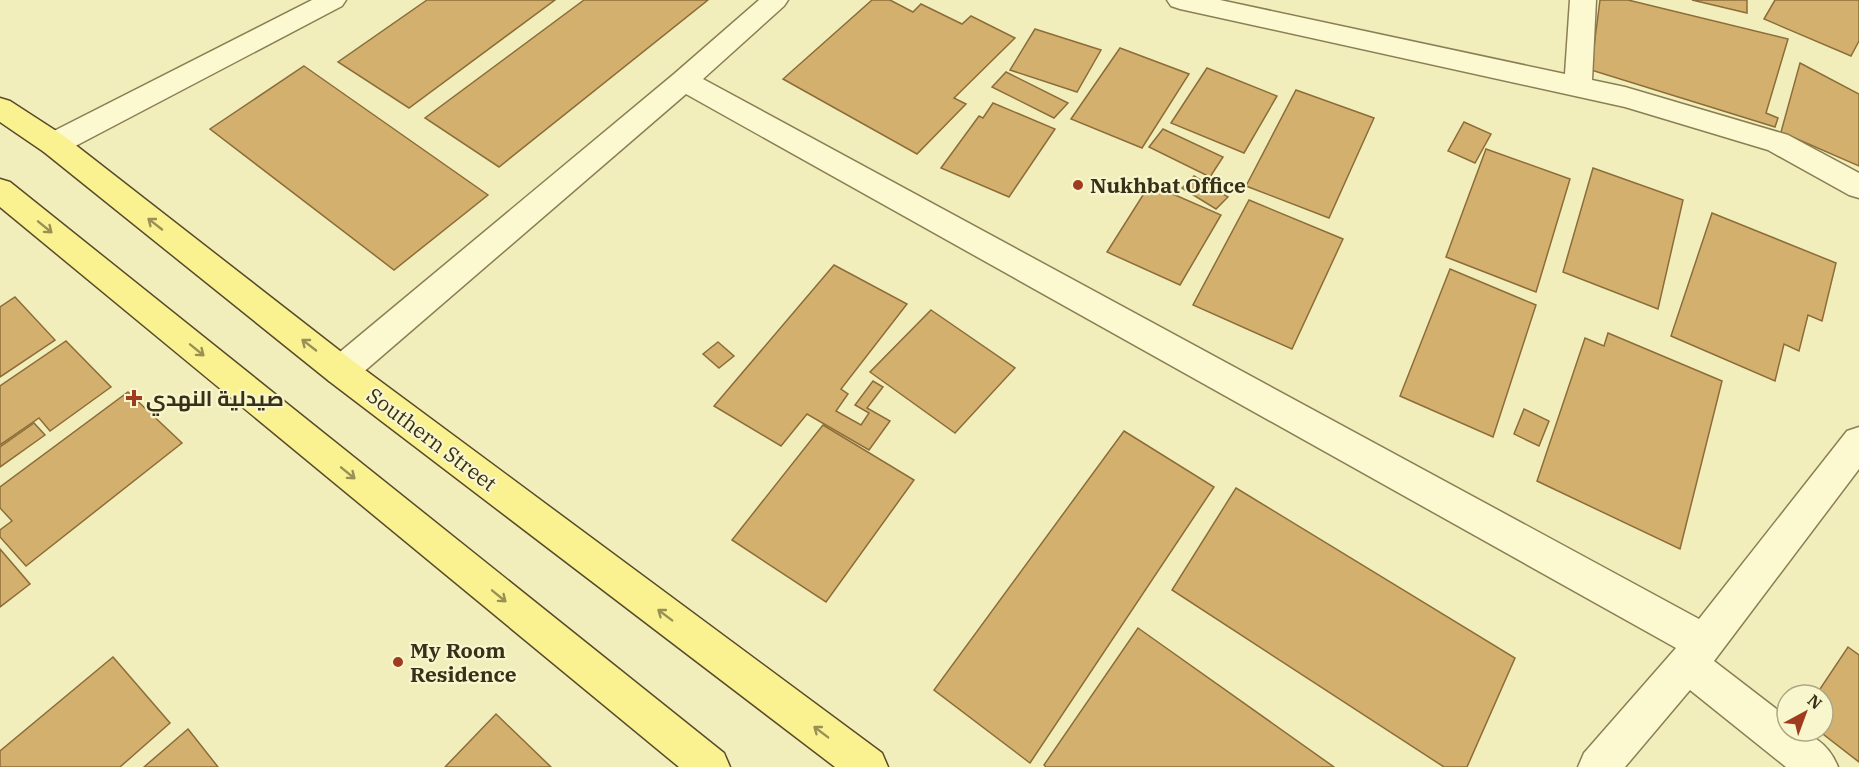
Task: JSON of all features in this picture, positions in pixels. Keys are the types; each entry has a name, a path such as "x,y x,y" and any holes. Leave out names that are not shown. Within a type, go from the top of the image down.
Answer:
{"main road":[{"name":"Southern Street","path":"0,108 54,144 341,371 868,767"},
{"path":"0,190 710,767"}],"street":[{"path":"54,144 333,0"},
{"path":"341,371 684,81 775,0"},
{"path":"1180,0 1287,11 1578,87 1625,97 1778,142 1859,187"},
{"path":"1578,87 1583,0"},
{"path":"684,81 1697,653 1818,767"},
{"path":"1598,767 1697,653 1859,442"}],"building":[{"path":"427,0 555,0 409,108 338,62"},
{"path":"584,0 708,0 499,167 425,118"},
{"path":"872,0 890,0 913,12 921,4 962,24 971,16 1015,38 954,98 966,104 917,154 783,79"},
{"path":"1600,0 1628,0 1788,39 1766,113 1778,118 1775,127 1591,70"},
{"path":"1692,0 1747,0 1747,13"},
{"path":"1775,0 1859,0 1859,41 1851,56 1764,19"},
{"path":"1035,29 1101,50 1077,92 1010,70"},
{"path":"1120,48 1189,74 1142,148 1071,119"},
{"path":"1800,63 1859,94 1859,166 1781,132"},
{"path":"304,66 488,195 394,270 210,129"},
{"path":"1207,68 1277,96 1244,153 1171,123"},
{"path":"1006,72 1068,103 1054,118 992,87"},
{"path":"1296,90 1374,118 1329,218 1246,186"},
{"path":"993,103 1055,129 1009,197 941,168 979,116 983,118"},
{"path":"1464,122 1491,134 1475,163 1448,151"},
{"path":"1163,129 1223,157 1210,177 1149,147"},
{"path":"1486,149 1570,179 1536,292 1446,257"},
{"path":"1593,168 1683,200 1658,309 1563,272"},
{"path":"1194,176 1228,197 1216,209 1182,188"},
{"path":"1150,184 1221,215 1180,285 1107,252"},
{"path":"1249,200 1343,239 1292,349 1193,305"},
{"path":"1712,213 1836,263 1822,321 1808,315 1799,351 1784,344 1775,381 1671,336"},
{"path":"834,265 907,304 841,389 848,394 836,411 861,425 869,413 855,405 873,381 883,387 867,408 890,421 869,450 807,414 781,446 714,406"},
{"path":"1450,269 1536,305 1493,437 1400,396"},
{"path":"15,297 55,340 0,377 0,307"},
{"path":"931,310 1015,368 955,433 870,372"},
{"path":"1608,333 1722,381 1680,549 1537,481 1585,338 1604,346"},
{"path":"66,341 111,387 50,431 39,418 0,445 0,386"},
{"path":"718,342 734,356 719,368 703,354"},
{"path":"128,392 182,443 26,566 0,537 0,530 12,521 0,508 0,487"},
{"path":"1524,409 1549,421 1539,446 1514,434"},
{"path":"34,423 45,435 0,467 0,447"},
{"path":"823,425 914,480 826,602 732,540"},
{"path":"1124,431 1214,487 1030,763 934,690"},
{"path":"1236,488 1515,658 1467,767 1444,767 1172,590"},
{"path":"0,549 30,584 0,607"},
{"path":"1138,628 1334,767 1046,767 1044,765"},
{"path":"1848,647 1859,655 1859,762 1834,743 1835,683 1824,683"},
{"path":"113,657 170,723 120,767 0,767 0,751"},
{"path":"496,714 551,767 445,767"},
{"path":"188,729 218,767 144,767"}],"place":[{"name":"Nukhbat Office","path":"1078,185"},
{"name":"صيدلية النهدي","path":"134,398"},
{"name":"My Room Residence","path":"398,662"}]}
